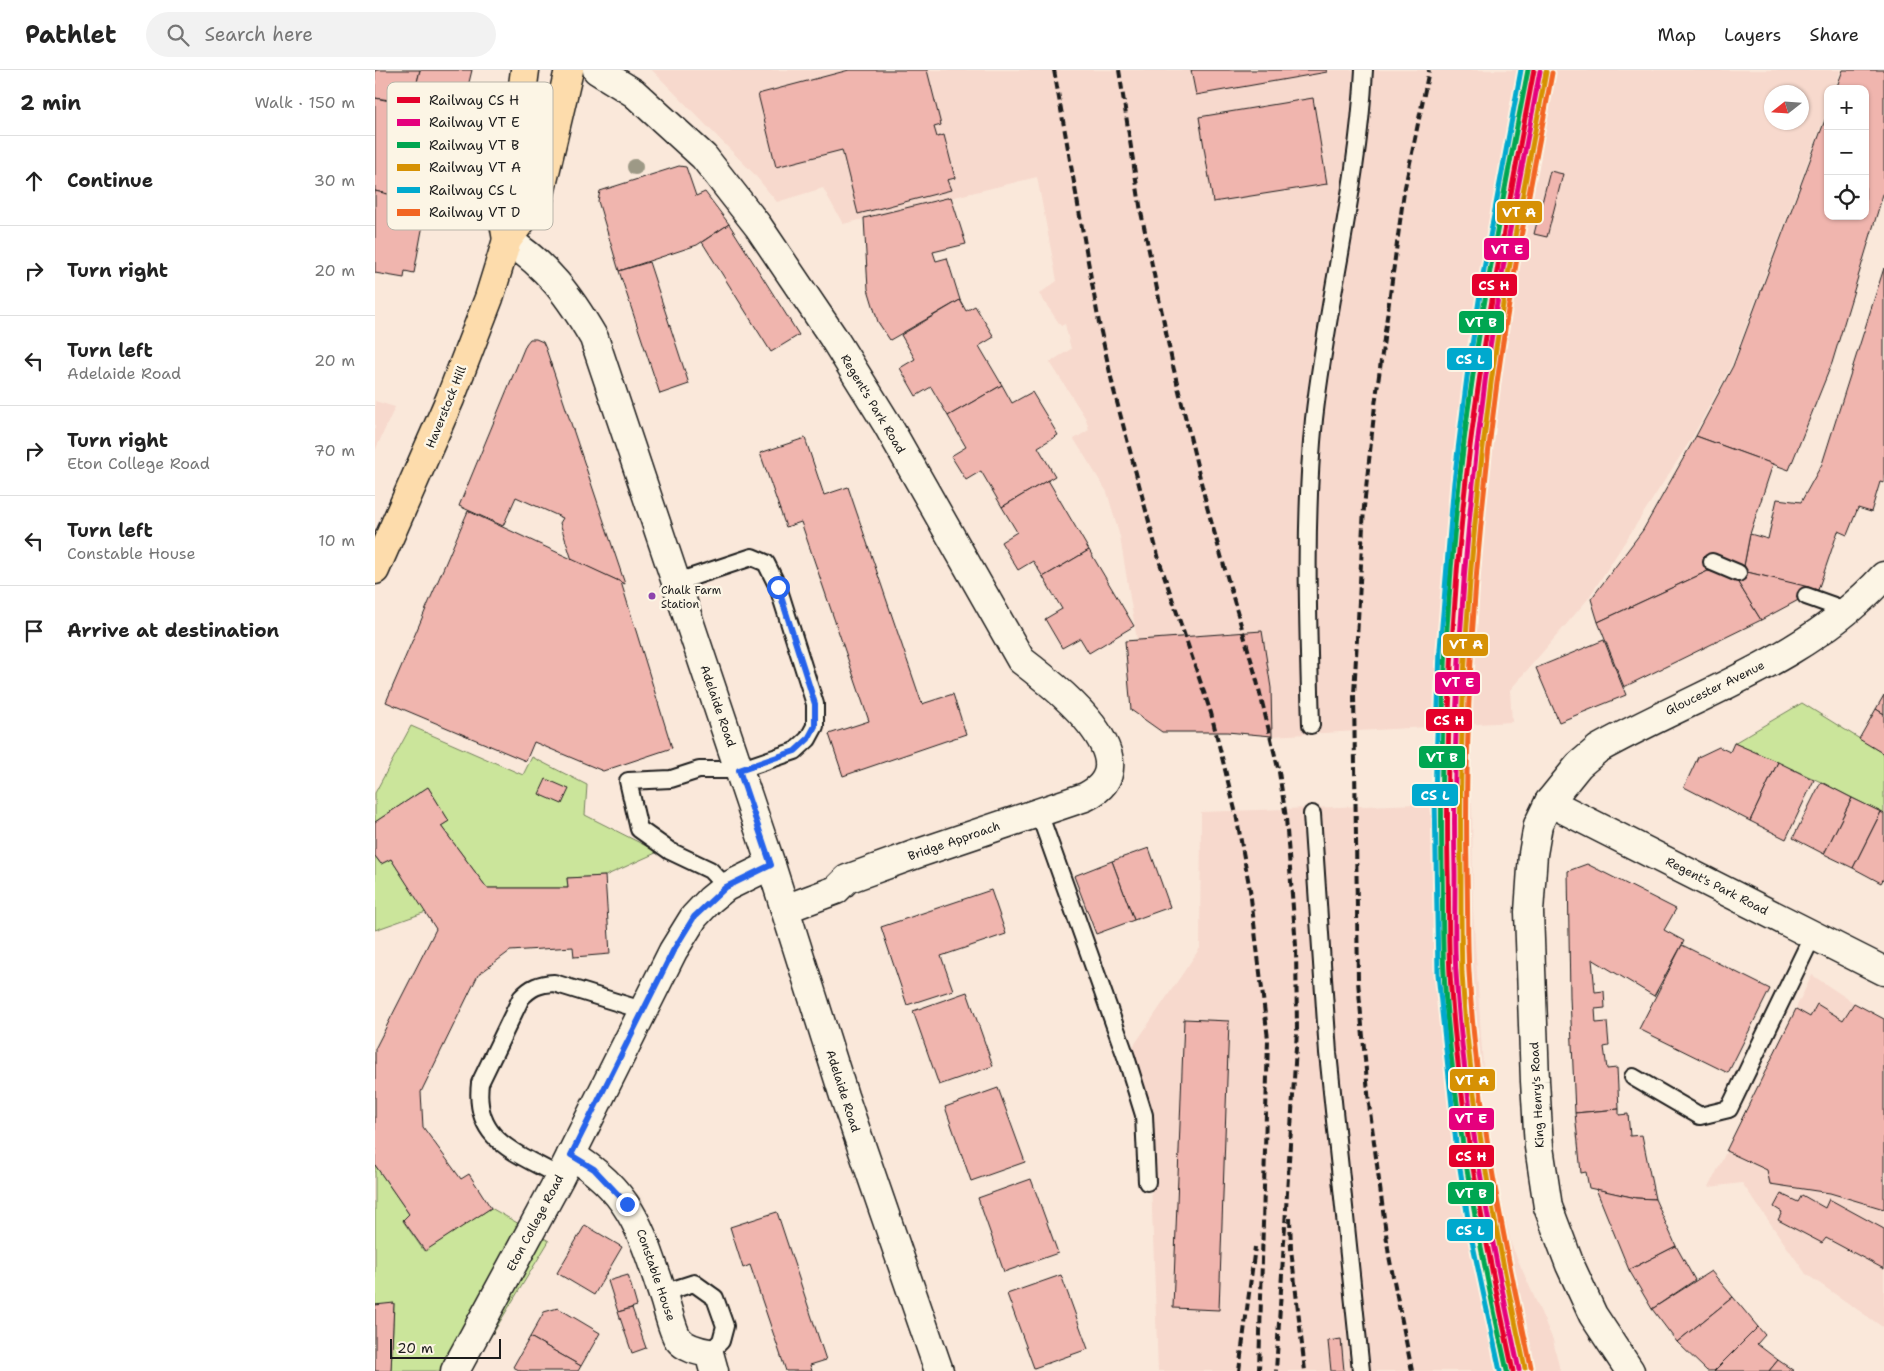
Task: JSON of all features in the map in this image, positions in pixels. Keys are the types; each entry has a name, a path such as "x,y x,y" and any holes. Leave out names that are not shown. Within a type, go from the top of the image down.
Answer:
{"main road":[{"name":"Haverstock Hill","path":"553,138 569,70"},
{"name":"Haverstock Hill","path":"505,230 507,240"},
{"name":"Haverstock Hill","path":"375,570 450,399 489,298 507,240 515,230"}],"street":[{"name":"Regent's Park Road","path":"597,70 634,93 704,157 750,215 833,337 887,424 1021,660 1043,677 1097,731 1105,746 1111,765"},
{"name":"Adelaide Road","path":"507,240 530,255 542,266 578,310 593,338 677,582 771,865 844,1096 939,1371"},
{"name":"Gloucester Avenue","path":"1549,802 1579,765 1598,749 1791,650 1823,631 1884,576"},
{"name":"Bridge Approach","path":"785,909 836,890 847,879 1096,792 1105,784 1111,765"},
{"name":"Regent's Park Road","path":"1549,802 1884,971"},
{"name":"King Henry's Road","path":"1549,802 1538,825 1533,854 1529,912 1539,1147 1548,1207 1569,1265 1593,1315 1630,1371"},
{"name":"Eton College Road","path":"455,1371 565,1166 673,951 694,917 726,887 771,865"},
{"name":"Constable House","path":"565,1166 594,1169 627,1204 642,1233 678,1338 712,1362"}],"lane":[{"path":"1311,726 1307,598 1309,469 1324,355 1361,122 1364,70"},
{"path":"677,582 752,557 765,563 778,587 815,704 815,726 808,739 795,751 739,770 699,770 671,779 628,781 639,829 669,851 710,870 726,887"},
{"path":"1712,562 1739,574"},
{"path":"1806,596 1847,611"},
{"path":"1039,812 1126,1057 1144,1115 1147,1182"},
{"path":"1312,814 1329,1053 1361,1371"},
{"path":"1633,1077 1700,1116 1729,1109 1813,935"},
{"path":"565,1166 495,1140 485,1126 480,1113 478,1098 480,1084 521,998 530,989 542,984 554,983 642,1010"},
{"path":"663,1293 694,1283 715,1298 725,1326 712,1362"}],"shaded area":[{"path":"652,70 1841,70 1836,85 1824,85 1824,119 1731,366 1692,438 1588,599 1510,690 1512,722 1272,736 1271,688 1262,631 1137,640 1120,537 1107,492 1074,439 1089,430 1086,419 1050,362 1071,349 1065,324 1061,326 1039,294 1057,281 1037,177 843,224 823,188 777,202 754,174"},
{"path":"375,401 395,407 375,451"},
{"path":"1472,802 1473,910 1487,1131 1511,1244 1553,1340 1560,1371 1158,1371 1151,1183 1126,1057 1200,948 1201,812"},
{"path":"1812,975 1854,1003 1884,1019 1884,1328 1806,1274 1742,1183 1709,1187"}],"green space":[{"path":"1802,703 1884,754 1884,814 1821,782 1734,743"},
{"path":"411,726 523,775 532,757 587,785 585,815 658,852 605,876 567,878 568,888 487,888 441,826 449,821 428,787 375,822 375,793"},
{"path":"375,856 381,864 391,859 426,912 375,930"},
{"path":"375,1165 409,1214 403,1221 424,1251 491,1208 549,1241 470,1371 391,1371 394,1304 375,1305"}],"building":[{"path":"375,70 420,70 417,82 387,82 387,100 375,98"},
{"path":"420,70 472,70 469,82 417,82"},
{"path":"849,70 927,70 941,125 934,127 937,137 944,135 955,178 947,180 951,190 858,214 842,150 776,167 758,94"},
{"path":"1191,70 1327,70 1327,72 1196,95"},
{"path":"1843,70 1884,70 1884,191 1832,363 1789,470 1696,436 1733,366 1824,123 1824,220 1869,220 1869,85 1837,85"},
{"path":"375,98 387,100 387,194 375,191"},
{"path":"1313,98 1327,184 1213,202 1199,117"},
{"path":"679,166 686,167 696,196 705,192 729,224 697,245 619,271 598,201 600,191"},
{"path":"1550,171 1563,174 1547,237 1534,234"},
{"path":"375,191 387,194 387,230 422,230 414,273 405,271 404,278 375,273"},
{"path":"951,197 966,244 933,252 936,261 947,258 960,300 890,340 878,322 868,289 864,218"},
{"path":"729,224 799,335 771,352 702,242"},
{"path":"649,262 689,384 660,394 619,271"},
{"path":"1884,268 1884,483 1880,482 1871,512 1858,508 1847,535 1838,531 1818,590 1743,571 1750,534 1768,539 1777,499 1801,502 1822,464"},
{"path":"960,300 966,311 975,306 994,337 979,346 1002,385 948,416 931,387 916,396 900,368 915,359 901,335"},
{"path":"530,339 543,342 546,349 625,584 572,560 560,523 563,518 516,497 503,526 459,506 526,344"},
{"path":"1002,385 1012,403 1032,392 1058,435 1038,447 1055,476 1002,507 981,471 966,480 951,456 966,447 948,416"},
{"path":"1696,436 1773,464 1750,534 1743,571 1734,576 1708,571 1598,622 1591,599 1643,530"},
{"path":"805,438 824,495 848,487 922,704 953,694 966,734 843,776 829,734 869,721 801,522 786,527 760,453"},
{"path":"1048,480 1089,550 1043,577 1033,561 1018,570 1001,542 1017,532 1002,507"},
{"path":"468,511 621,582 672,748 603,771 534,742 526,761 386,702"},
{"path":"1089,550 1134,626 1089,653 1080,638 1062,648 1045,619 1062,609 1043,577"},
{"path":"1708,571 1734,576 1761,620 1624,687 1598,622"},
{"path":"1743,571 1809,587 1806,596 1761,620 1734,576"},
{"path":"1262,631 1271,688 1272,736 1227,732 1162,732 1131,710 1125,641"},
{"path":"1604,640 1626,695 1559,722 1536,668"},
{"path":"1884,695 1884,714 1876,709"},
{"path":"1876,709 1884,714 1884,754 1859,739"},
{"path":"1734,743 1778,762 1750,821 1684,787 1698,757 1719,747 1730,752"},
{"path":"1778,762 1814,780 1786,839 1750,821"},
{"path":"546,779 569,789 562,804 539,794"},
{"path":"1821,782 1852,798 1824,854 1793,838"},
{"path":"428,787 449,821 441,826 487,888 568,888 567,878 605,876 610,954 574,957 573,947 510,951 478,975 421,1092 423,1127 461,1179 469,1174 491,1208 425,1251 403,1220 409,1214 375,1165 375,1049 436,929 391,859 381,864 375,856 375,822"},
{"path":"1852,798 1881,812 1853,868 1824,854"},
{"path":"1881,812 1884,814 1884,878 1881,883 1853,868"},
{"path":"1149,848 1170,907 1134,920 1112,861"},
{"path":"1112,861 1134,920 1096,934 1074,876"},
{"path":"1587,864 1676,909 1664,930 1684,941 1654,996 1592,959 1595,992 1604,991 1605,1008 1595,1009 1596,1023 1607,1022 1609,1046 1604,1047 1607,1069 1617,1068 1619,1109 1575,1113 1570,997 1568,871"},
{"path":"991,890 1006,934 941,956 953,990 907,1005 881,927"},
{"path":"1682,945 1770,989 1728,1073 1639,1029"},
{"path":"967,992 993,1066 939,1085 913,1011"},
{"path":"1854,1003 1884,1019 1884,1209 1830,1193 1770,1184 1767,1170 1726,1151 1796,1009 1810,1017 1817,1004 1843,1020"},
{"path":"1184,1019 1229,1021 1219,1310 1173,1308"},
{"path":"998,1088 1025,1162 971,1181 945,1107"},
{"path":"1619,1109 1619,1115 1628,1114 1630,1136 1642,1135 1655,1199 1636,1198 1589,1188 1586,1172 1581,1173 1575,1113"},
{"path":"1031,1179 1058,1253 1004,1272 978,1198"},
{"path":"1596,1189 1636,1198 1655,1199 1676,1246 1629,1270"},
{"path":"1781,1194 1798,1202 1802,1195 1825,1208 1829,1199 1884,1229 1884,1269 1826,1238 1822,1243 1778,1220 1782,1212 1774,1207"},
{"path":"777,1212 826,1360 810,1365 812,1371 786,1371 750,1265 743,1268 730,1227"},
{"path":"585,1225 622,1247 594,1295 557,1273"},
{"path":"1676,1246 1695,1280 1652,1309 1629,1270"},
{"path":"1711,1271 1733,1297 1677,1342 1652,1309"},
{"path":"628,1275 637,1306 618,1312 608,1281"},
{"path":"1061,1275 1088,1349 1034,1368 1007,1294"},
{"path":"1733,1297 1758,1327 1714,1371 1707,1371 1677,1342"},
{"path":"394,1303 391,1371 375,1371 375,1305"},
{"path":"558,1308 600,1333 581,1366 530,1337 544,1312"},
{"path":"632,1308 646,1348 632,1353 618,1312"},
{"path":"1758,1327 1765,1335 1757,1344 1778,1360 1769,1371 1714,1371"},
{"path":"530,1337 581,1366 578,1371 521,1371 513,1367"},
{"path":"1341,1339 1344,1371 1331,1371 1328,1341"},
{"path":"1778,1360 1794,1371 1769,1371"}],"railway":[{"path":"1054,70 1099,323 1114,391 1160,563 1211,713 1236,814 1250,890 1268,1039 1259,1371"},
{"path":"1119,70 1141,212 1173,366 1207,507 1256,677 1279,772 1286,818 1296,946 1297,1031 1276,1371"},
{"path":"1412,1371 1389,1256 1369,1104 1358,981 1354,695 1364,507 1375,405 1404,192 1429,70"},
{"path":"1290,1218 1291,1249 1305,1371"},
{"path":"1239,1371 1255,1247"}],"transit line":[{"path":"1500,1371 1470,1231 1456,1143 1438,974 1435,795 1440,649 1454,482 1467,377 1484,269 1521,70"},
{"path":"1507,1371 1476,1223 1453,1074 1444,974 1441,806 1447,621 1465,436 1485,299 1528,70"},
{"path":"1513,1371 1492,1273 1474,1174 1459,1074 1450,974 1447,806 1453,621 1471,436 1505,222 1534,70"},
{"path":"1519,1370 1498,1272 1480,1173 1465,1073 1455,949 1455,751 1465,567 1477,444 1497,304 1540,71"},
{"path":"1525,1368 1486,1172 1471,1073 1461,948 1461,751 1471,567 1483,444 1503,305 1546,72"},
{"path":"1531,1367 1492,1171 1478,1072 1468,948 1467,751 1477,567 1489,444 1509,305 1552,73"}],"place":[{"name":"Chalk Farm Station","path":"652,596"}],"route":[{"path":"627,1204 594,1169 571,1155 642,1010 673,951 694,917 726,887 771,865 739,770 795,751 808,739 815,726 815,704 778,587"}]}
